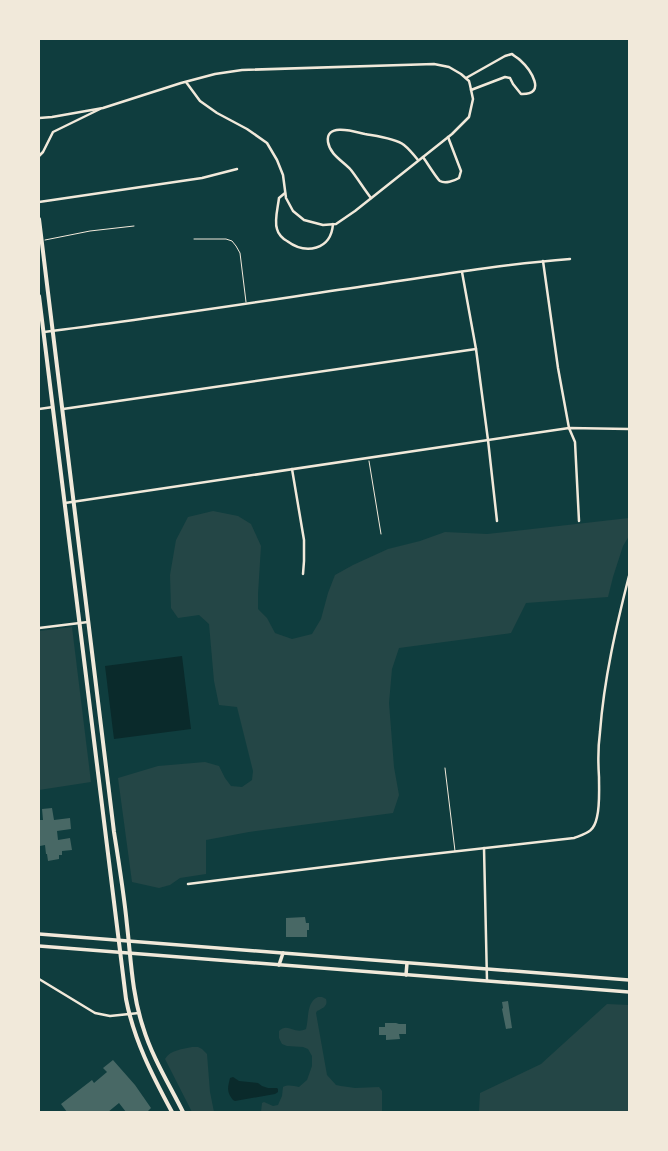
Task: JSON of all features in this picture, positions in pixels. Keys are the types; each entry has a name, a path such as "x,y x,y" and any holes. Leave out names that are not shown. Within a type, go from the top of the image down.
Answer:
{"highway":[{"path":"39,219 114,832 122,882 133,982 139,1013 149,1044 183,1112"},
{"path":"39,296 120,953 129,1014 140,1048 172,1112"},
{"path":"98,776 107,774"}],"main road":[{"path":"39,934 629,980"},
{"path":"39,946 629,992"},
{"path":"279,965 283,953"},
{"path":"406,975 407,963"}],"street":[{"path":"466,78 505,56 512,54 520,60 531,73 535,84 535,89 532,92 521,94 510,78 505,77 471,90"},
{"path":"39,118 103,108 186,82 215,74 242,70 434,64 450,67 466,78 470,85 473,99 469,117 448,137 355,211 336,224 323,225 304,220 293,210 286,198 283,175 277,160 267,143 247,129 217,113 200,100 186,82"},
{"path":"39,156 43,152 53,132 103,108"},
{"path":"371,198 351,170 331,151 328,137 332,132 340,129 351,130 358,133 376,135 393,140 403,144 418,160"},
{"path":"422,157 440,181 450,182 459,178 461,171 448,137"},
{"path":"39,202 202,178 237,169"},
{"path":"285,193 279,198 276,216 277,230 283,238 292,245 308,250 323,245 329,238 333,224"},
{"path":"43,332 462,272 543,261 570,259"},
{"path":"543,261 558,368 569,428 575,442 578,520"},
{"path":"462,272 476,349 497,521"},
{"path":"63,409 476,349"},
{"path":"39,409 53,407"},
{"path":"64,503 569,428 629,429"},
{"path":"292,469 303,536 303,574"},
{"path":"188,884 320,867 574,838 588,833 593,828 598,816 598,751 602,702 629,576"},
{"path":"39,628 89,622"},
{"path":"484,848 487,981"},
{"path":"39,979 95,1013 110,1016 139,1013"}],"lane":[{"path":"194,239 226,239 232,241 236,246 240,253 246,304"},
{"path":"445,768 455,852"}],"path":[{"path":"42,240 90,231 134,226"},
{"path":"369,458 381,534"}],"shaded area":[{"path":"213,511 238,516 251,524 261,546 258,609 267,618 275,633 292,639 312,634 321,619 328,593 335,575 388,549 420,541 445,532 487,534 629,518 629,536 623,546 608,597 526,603 511,633 399,648 392,669 389,703 394,767 399,795 393,813 249,832 206,840 206,874 180,878 170,885 159,888 132,882 118,778 158,766 205,762 219,766 231,786 242,787 252,780 253,771 237,707 219,705 214,681 209,624 199,615 178,618 171,608 170,575 176,540 188,517"},
{"path":"72,627 91,782 39,790 39,631"},
{"path":"182,656 191,729 114,739 105,666"},
{"path":"318,997 326,999 324,1006 316,1013 327,1075 336,1085 355,1088 379,1087 382,1091 382,1112 261,1112 262,1103 264,1102 273,1106 278,1105 282,1096 283,1087 289,1085 299,1087 307,1080 312,1066 312,1056 308,1049 282,1044 279,1038 279,1031 285,1028 298,1031 306,1029 311,1003"},
{"path":"607,1004 629,1005 629,1112 479,1112 480,1093 541,1064"},
{"path":"198,1047 207,1054 210,1092 214,1112 192,1112 165,1059 173,1052"},
{"path":"233,1077 239,1081 258,1083 268,1088 277,1088 278,1092 275,1094 235,1101 229,1094 228,1089 230,1078"}],"building":[{"path":"52,808 54,820 70,818 71,829 57,831 58,840 70,838 72,850 62,851 62,855 59,855 59,859 48,861 45,845 40,846 39,820 43,820 42,809"},
{"path":"305,917 306,923 309,923 307,937 286,937 286,918"},
{"path":"508,1001 512,1028 506,1029 502,1002"},
{"path":"385,1023 406,1024 406,1034 399,1034 400,1039 386,1040 386,1035 379,1035 379,1027 385,1027"},
{"path":"113,1060 135,1085 151,1108 147,1112 126,1112 119,1103 108,1112 67,1112 61,1104 92,1080 94,1083 107,1072 103,1068"}]}
